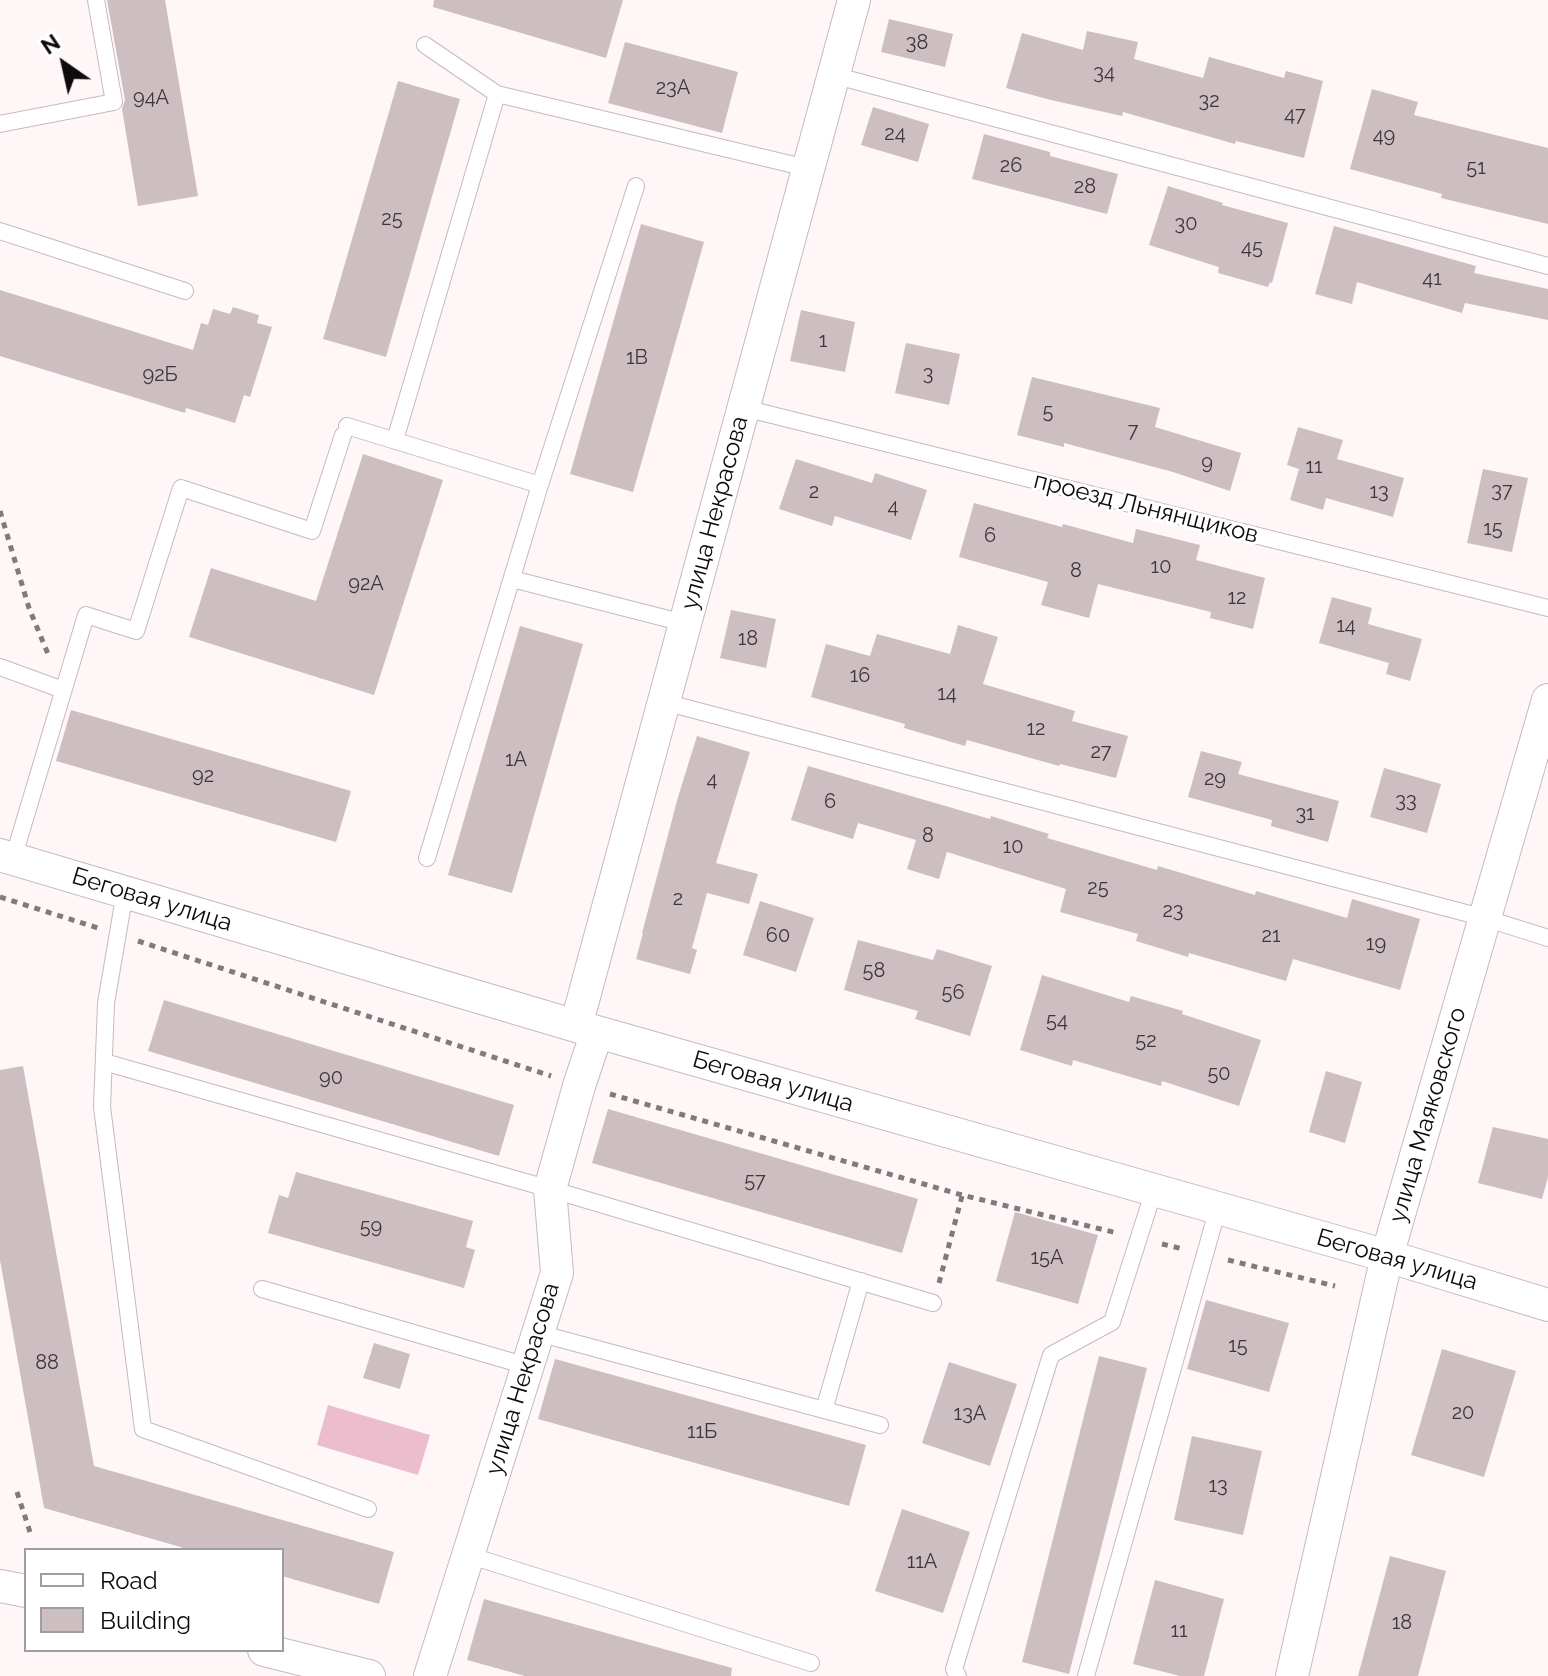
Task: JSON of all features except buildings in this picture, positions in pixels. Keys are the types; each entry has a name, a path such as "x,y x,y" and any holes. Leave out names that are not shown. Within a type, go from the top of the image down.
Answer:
{"street":[{"name":"улица Некрасова","path":"430,1676 557,1273 550,1189 579,1086 586,1029 684,623 854,0"},
{"name":"улица Маяковского","path":"1292,1676 1387,1256 1548,700"},
{"name":"Беговая улица","path":"6,857 586,1029 1387,1256 1548,1305"},
{"path":"0,1586 24,1591"},
{"path":"272,1652 369,1676"}],"lane":[{"path":"0,124 114,102 96,0"},
{"path":"425,45 497,94 807,168"},
{"path":"833,75 1548,266"},
{"path":"395,440 497,94"},
{"path":"427,858 540,485 636,186"},
{"path":"0,231 185,291"},
{"name":"проезд Льнянщиков","path":"744,408 1548,608"},
{"path":"6,857 86,615 136,631 181,488 312,531 345,431 395,440 540,485"},
{"path":"512,579 684,623"},
{"path":"0,667 63,690"},
{"path":"664,702 1485,918 1548,938"},
{"path":"125,892 106,1003 102,1107 143,1429 368,1509"},
{"path":"104,1062 550,1189 933,1303"},
{"path":"958,1676 954,1669 1051,1355 1112,1322 1154,1190"},
{"path":"1086,1676 1218,1208"},
{"path":"824,1410 861,1281"},
{"path":"262,1289 527,1366"},
{"path":"538,1333 880,1425"},
{"path":"468,1555 811,1663"}],"path":[{"path":"0,511 29,608 63,690"},
{"path":"0,897 579,1086 962,1195 1335,1286"},
{"path":"933,1303 962,1195"},
{"path":"17,1492 30,1532"}],"shaded area":[{"path":"328,1405 430,1435 418,1475 317,1445"}]}
